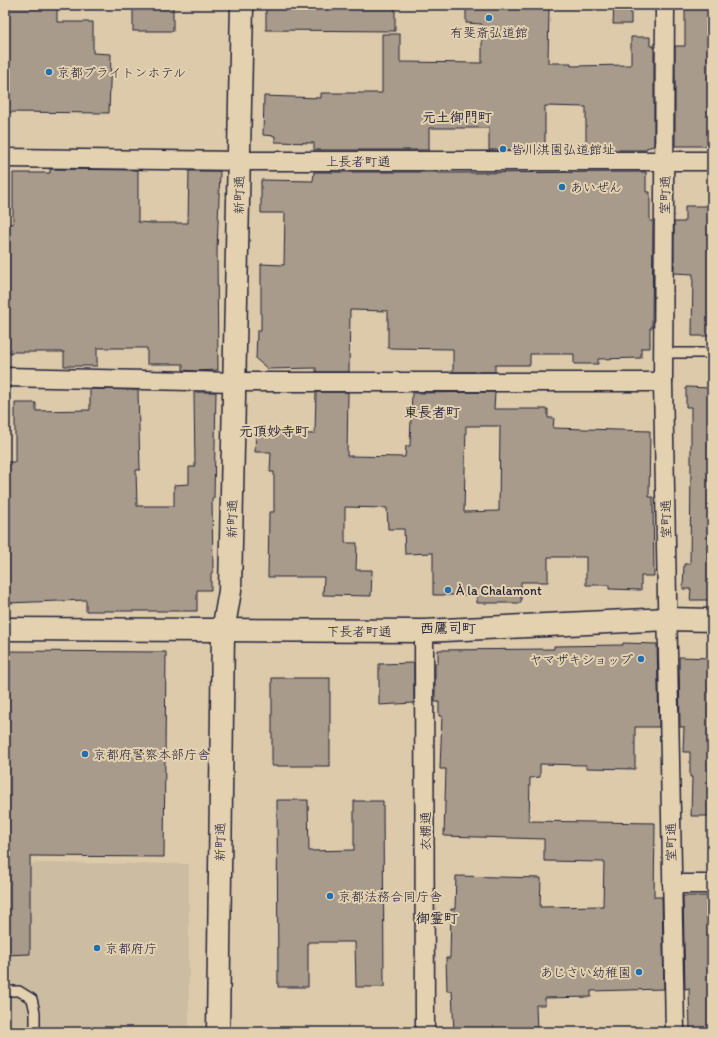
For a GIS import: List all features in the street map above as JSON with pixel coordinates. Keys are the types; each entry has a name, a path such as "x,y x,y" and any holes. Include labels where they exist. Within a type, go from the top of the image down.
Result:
{"street":[{"name":"新町通","path":"218,1032 223,631 230,591 236,382 242,5"},
{"name":"室町通","path":"665,5 663,382 675,1032"},
{"name":"上長者町通","path":"5,158 240,161 712,161"},
{"path":"5,377 236,382 663,382"},
{"name":"下長者町通","path":"5,629 424,631 668,619 712,620"},
{"name":"衣棚通","path":"424,631 425,1032"},
{"path":"672,884 712,884"}],"lane":[{"path":"664,353 712,353"},
{"path":"5,991 19,992 32,999 35,1012 35,1032"}],"shaded area":[{"name":"京都府庁","path":"5,863 189,864 189,1032 5,1032"}],"building":[{"name":"京都ブライトンホテル","path":"6,5 57,5 57,22 93,22 93,53 111,54 109,113 5,112"},
{"path":"133,5 173,5 173,31 133,31"},
{"path":"362,5 395,5 395,31 266,30 266,7 362,8"},
{"path":"466,5 549,5 548,63 571,63 571,66 631,65 631,37 650,37 650,46 654,46 654,146 646,148 646,150 586,150 586,107 545,106 545,150 489,150 489,128 429,128 429,150 314,150 314,143 275,142 275,136 263,135 264,96 321,98 321,93 382,93 382,34 400,34 400,62 482,63 482,24 466,23"},
{"path":"614,5 631,5 631,24 613,24"},
{"path":"685,5 712,5 712,146 675,146 675,46 685,46"},
{"path":"50,169 138,170 138,222 151,223 188,223 189,171 220,171 217,250 218,370 183,370 183,364 147,364 147,348 97,348 97,366 64,366 64,352 5,352 5,224 13,224 13,173 50,173"},
{"path":"314,172 646,172 646,192 650,192 650,221 653,221 652,328 650,328 650,348 641,348 641,358 598,359 598,364 574,364 574,354 530,354 530,365 495,365 495,372 453,372 453,349 388,348 388,311 350,310 349,372 316,372 316,368 268,369 256,359 257,331 261,331 261,264 284,265 285,213 261,213 261,180 313,181"},
{"path":"685,206 712,206 712,336 692,336 693,274 674,273 674,222 685,222"},
{"path":"686,387 712,388 712,600 690,600 691,589 683,589 684,564 690,564 691,407 686,407"},
{"path":"90,389 138,390 140,470 136,470 137,506 174,506 174,485 189,484 189,467 195,467 194,392 216,392 214,498 212,498 213,572 211,573 211,590 197,590 197,611 86,611 86,600 7,603 5,462 15,462 15,403 36,403 36,411 90,410"},
{"path":"316,392 348,392 347,456 405,457 406,446 410,446 412,393 495,392 494,409 548,409 548,418 554,418 553,428 650,431 649,497 653,497 654,576 641,576 641,590 609,589 609,585 586,585 586,557 548,557 548,582 521,582 521,603 477,603 477,595 433,595 433,553 405,554 404,529 388,529 387,508 345,507 345,543 357,543 356,570 372,570 371,596 323,595 324,577 268,577 269,512 274,512 274,472 270,472 271,452 255,452 256,433 315,434","holes":["466,426 500,426 499,511 464,512"]},
{"path":"623,643 657,644 659,727 635,727 635,769 586,768 586,765 540,764 540,777 530,778 529,821 655,823 654,897 662,897 664,989 591,991 591,997 545,998 545,1005 536,1005 537,1032 454,1032 452,991 447,991 446,958 450,958 451,909 455,909 456,876 541,878 540,907 603,906 604,862 544,861 544,839 444,836 446,769 440,769 442,716 439,716 439,702 435,702 435,663 438,663 438,650 554,649 554,646 623,645"},
{"name":"京都府警察本部庁舎","path":"5,651 166,652 164,857 30,856 30,954 5,955"},
{"path":"679,657 712,658 712,816 691,816 692,777 690,777 690,752 683,752 684,727 680,727"},
{"path":"414,663 414,703 379,705 379,664"},
{"path":"272,678 330,678 330,766 272,766"},
{"name":"京都法務合同庁舎","path":"277,800 308,800 309,851 354,850 354,801 383,801 384,987 356,987 355,942 308,942 308,987 278,987"},
{"path":"683,896 712,896 712,1032 690,1032 689,988 685,989"}],"place":[{"name":"有斐斎弘道館","path":"489,18"},
{"name":"京都ブライトンホテル","path":"49,72"},
{"name":"皆川淇園弘道館址","path":"503,149"},
{"name":"あいぜん","path":"562,187"},
{"name":"À la Chalamont","path":"448,590"},
{"name":"ヤマザキショップ","path":"641,659"},
{"name":"京都府警察本部庁舎","path":"85,754"},
{"name":"京都法務合同庁舎","path":"330,896"},
{"name":"京都府庁","path":"97,948"},
{"name":"あじさい幼稚園","path":"639,972"}],"district":[{"name":"元土御門町","path":"457,117"},
{"name":"東長者町","path":"432,412"},
{"name":"元頂妙寺町","path":"274,431"},
{"name":"西鷹司町","path":"448,628"},
{"name":"御霊町","path":"437,918"}]}
